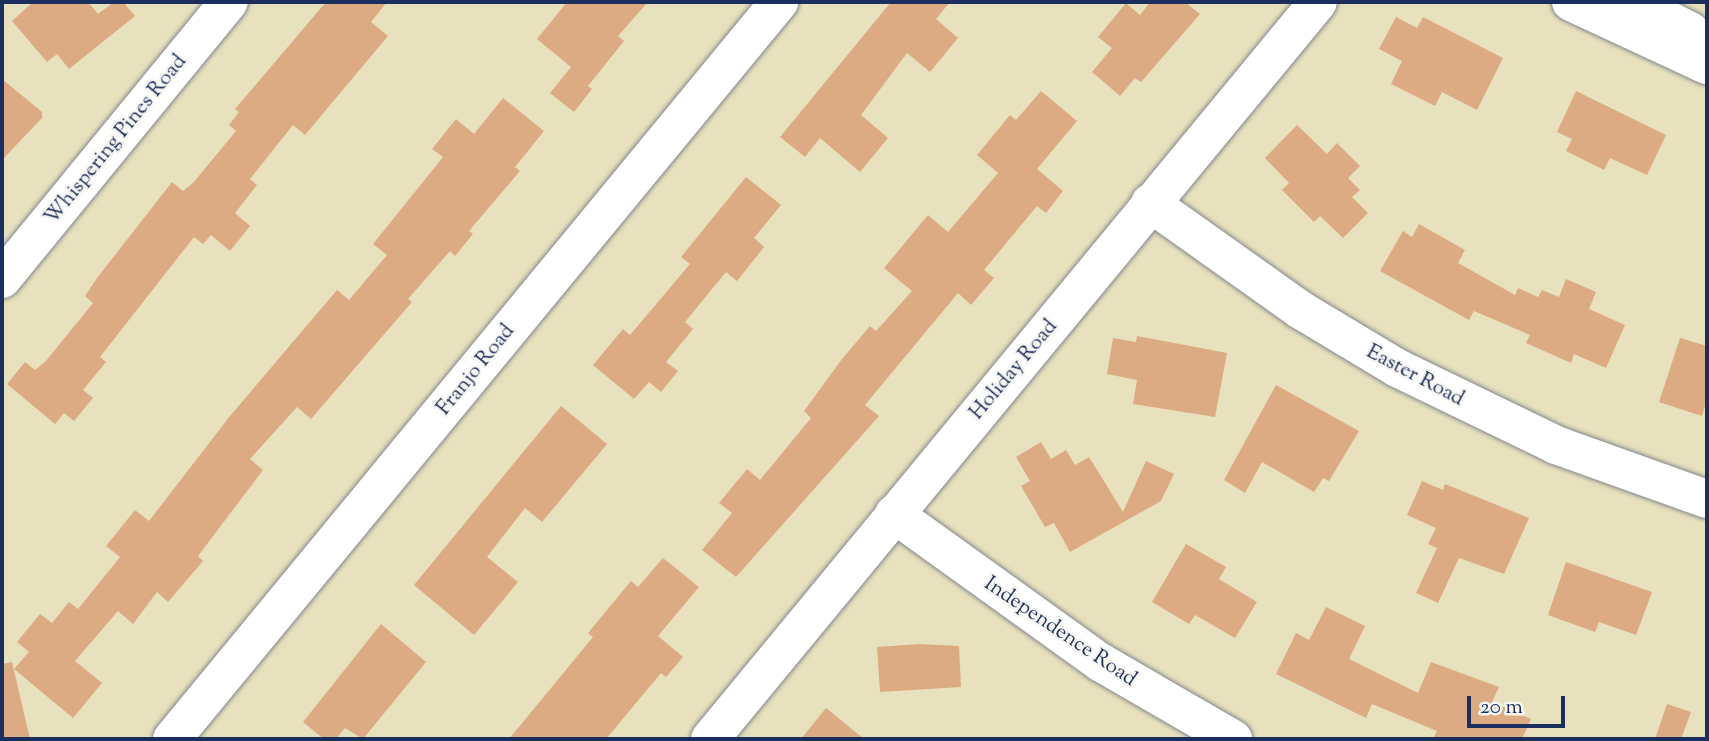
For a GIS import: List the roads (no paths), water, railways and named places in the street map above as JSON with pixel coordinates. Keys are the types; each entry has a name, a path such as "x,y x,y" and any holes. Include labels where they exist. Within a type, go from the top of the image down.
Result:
{"street":[{"name":"Whispering Pines Road","path":"2,279 229,2"},
{"name":"Franjo Road","path":"172,739 779,2"},
{"name":"Holiday Road","path":"710,739 1318,2"},
{"path":"1571,2 1707,65"},
{"path":"1632,2 1707,40"},
{"name":"Easter Road","path":"1150,203 1299,309 1397,368 1556,445 1707,499"},
{"name":"Independence Road","path":"894,514 1049,628 1221,737"}]}
